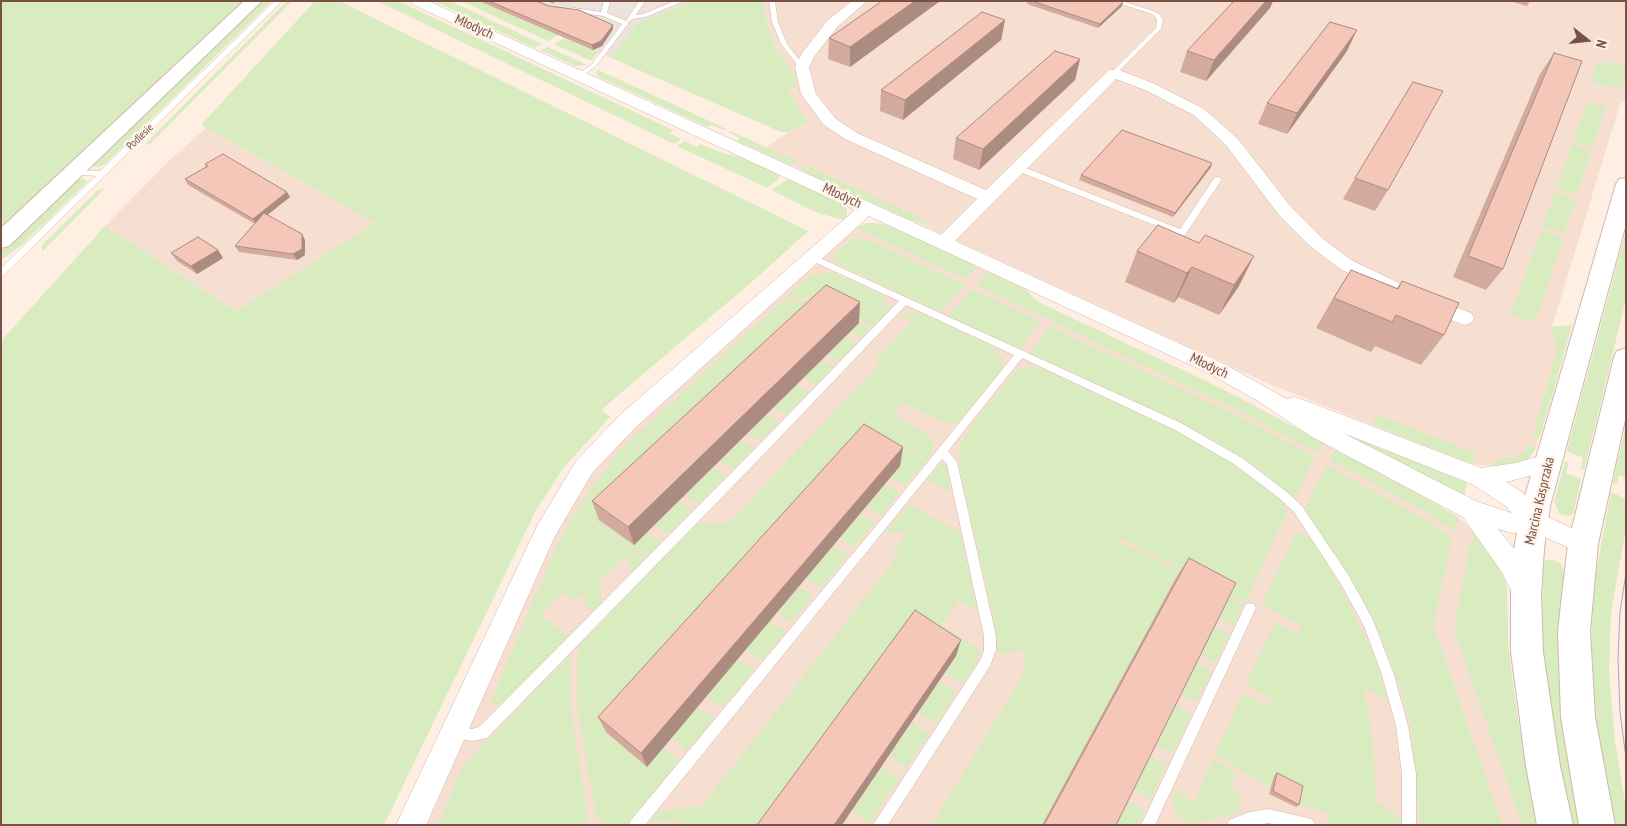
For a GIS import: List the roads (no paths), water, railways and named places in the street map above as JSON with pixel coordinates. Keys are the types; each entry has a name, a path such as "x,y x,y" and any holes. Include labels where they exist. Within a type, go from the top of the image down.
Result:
{"street":[{"name":"Podlesie","path":"1,241 254,1"},
{"name":"Młodych","path":"417,1 1210,366 1265,395 1320,431 1471,510 1512,523 1533,521"},
{"path":"858,3 833,23 809,53 802,67 809,94 830,122 850,136 989,198"},
{"path":"943,243 1114,73 1150,87 1199,112 1232,142 1285,211 1317,243 1345,264 1379,283 1464,318"},
{"name":"Marcina Kasprzaka","path":"1555,825 1546,785 1527,652 1526,594 1528,557 1533,521 1548,463 1626,184"},
{"path":"411,825 545,533 584,467 628,421 868,208"},
{"path":"1596,825 1580,726 1575,656 1576,604 1583,544 1626,356"},
{"name":"Młodych","path":"1265,395 1322,414 1480,477 1515,500 1533,521 1583,544"},
{"path":"1480,477 1524,470 1548,463"},
{"name":"Młodych","path":"1471,510 1510,563 1526,594"}],"lane":[{"name":"Podlesie","path":"1,273 279,1"},
{"path":"604,14 607,1"},
{"path":"580,75 594,65 632,17 642,1"},
{"path":"632,17 644,16 681,1"},
{"path":"772,1 775,22 784,44 802,67"},
{"path":"1114,73 1159,28 1160,20 1157,15 1151,12 1115,1"},
{"path":"559,8 604,14 626,23"},
{"path":"1018,168 1182,233 1218,179"},
{"path":"74,172 102,174"},
{"path":"811,257 904,302 1177,426 1267,481 1298,509 1345,580 1369,624 1388,675 1402,726 1409,774 1409,825"},
{"path":"453,732 472,735 482,732 763,448 904,302"},
{"path":"636,825 1020,354"},
{"path":"880,825 986,662 990,650 990,636 952,462 942,452"},
{"path":"1148,825 1250,608"},
{"path":"1234,825 1250,819 1268,816 1308,825"}],"tram line":[{"path":"1626,573 1620,612 1618,658 1620,712 1626,758"}]}
